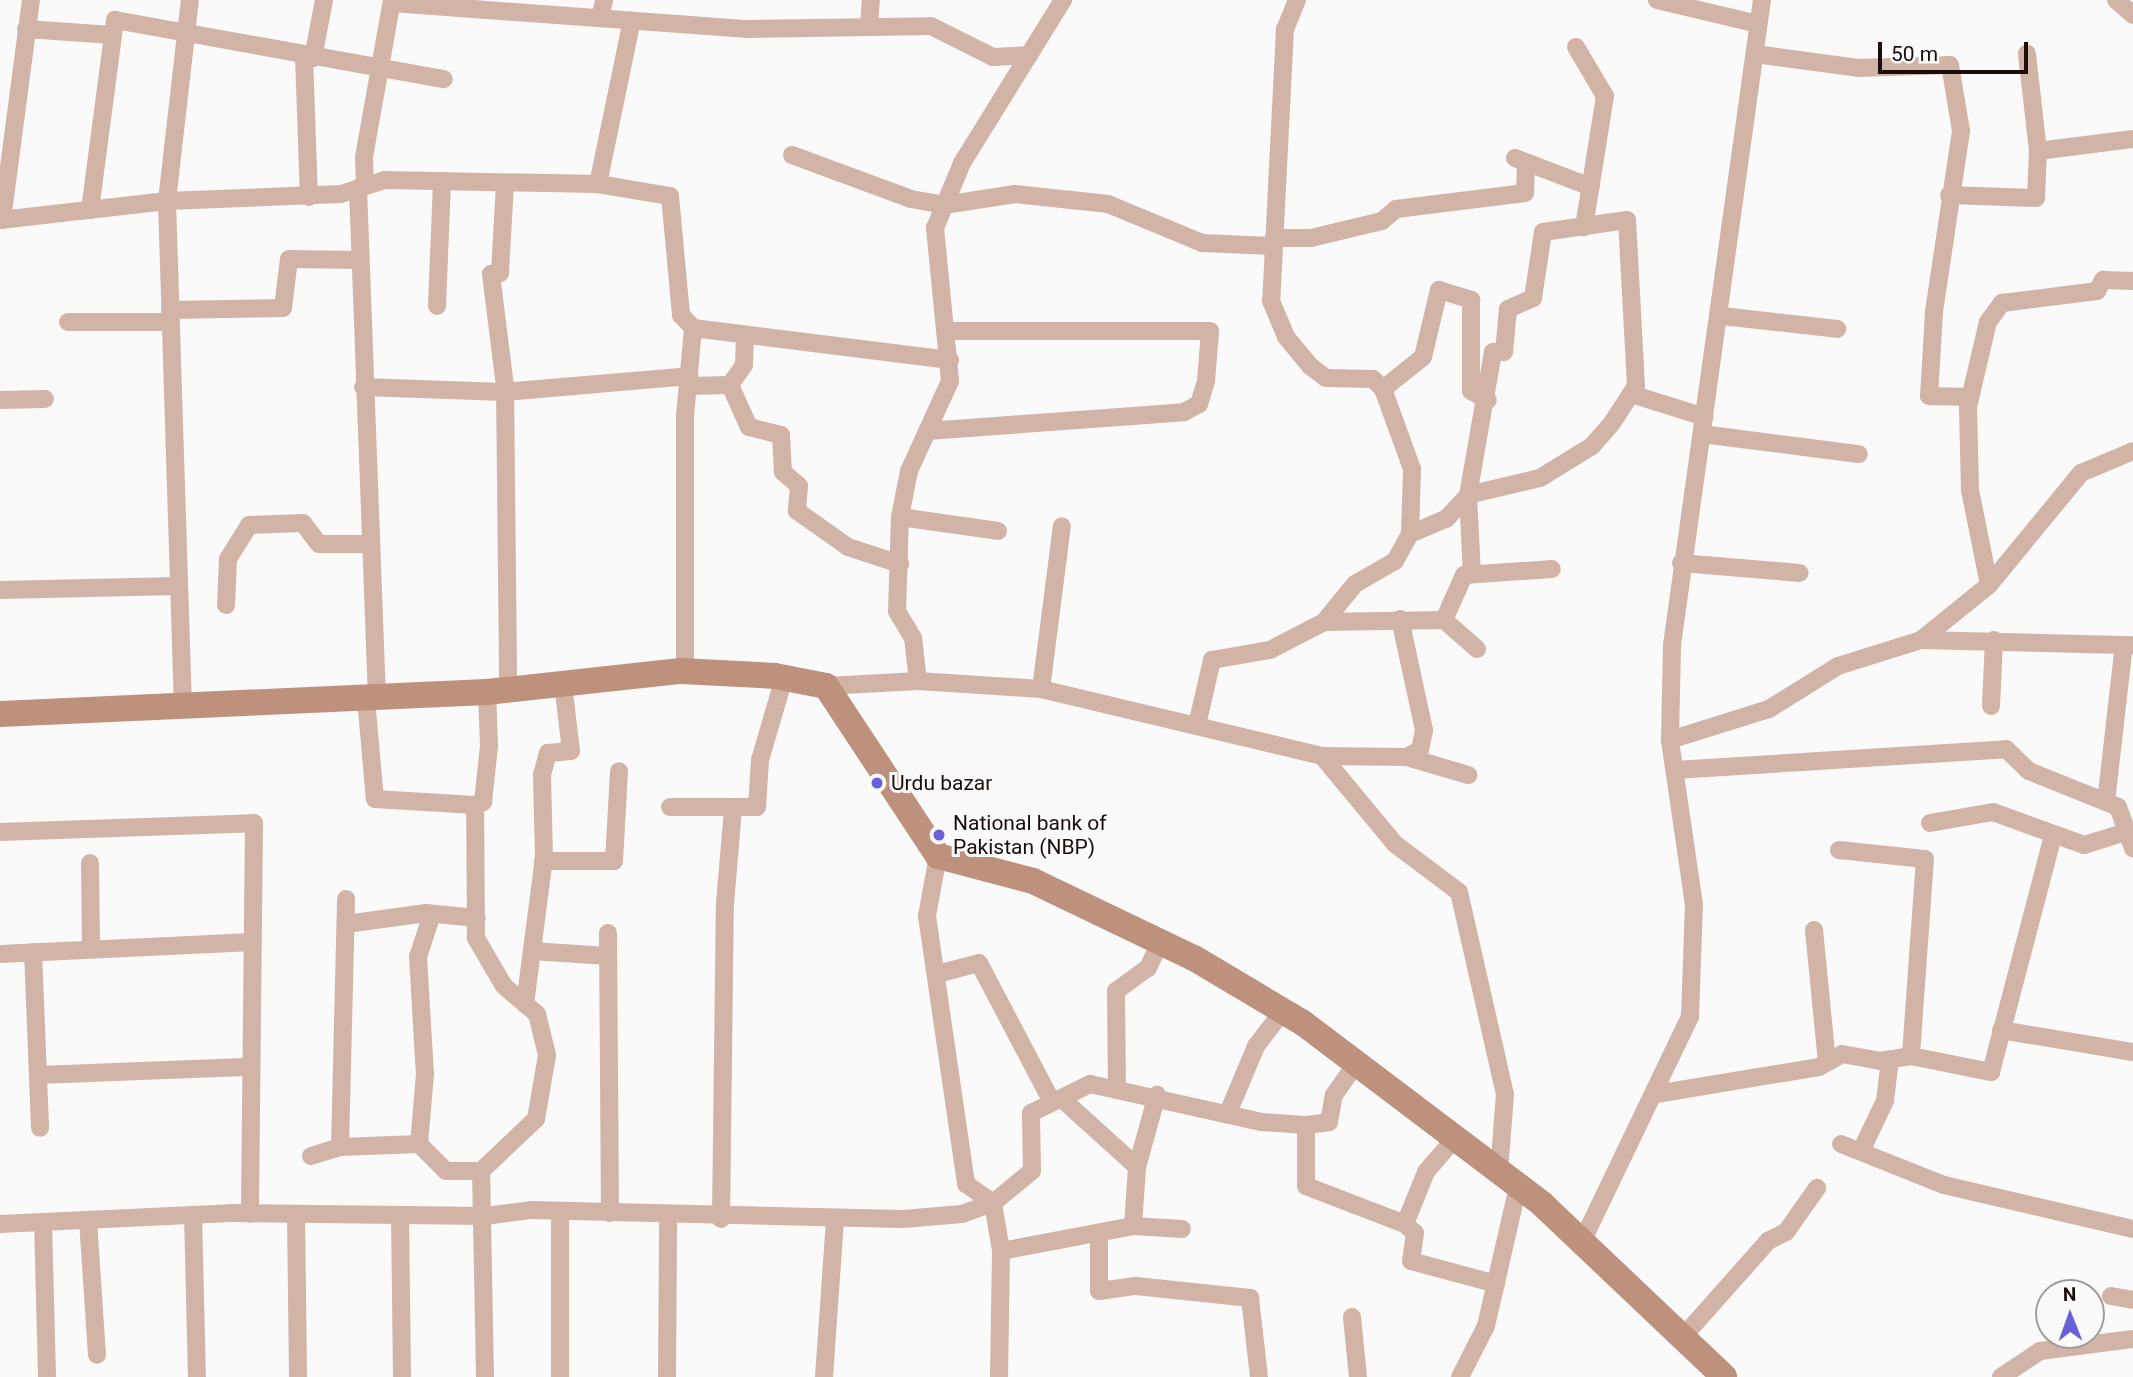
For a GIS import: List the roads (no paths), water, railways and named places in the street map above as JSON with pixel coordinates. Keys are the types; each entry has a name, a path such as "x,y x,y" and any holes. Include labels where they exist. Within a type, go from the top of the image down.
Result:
{"main road":[{"path":"0,714 371,699 497,691 685,671 784,678 826,686 938,856 1032,881 1160,942 1283,1011 1509,1179 1724,1377"}],"street":[{"path":"30,0 1,220 167,201 309,197 385,180 598,184 670,196 681,315 693,328 950,360"},
{"path":"183,708 167,201 190,0"},
{"path":"309,197 309,57 324,0"},
{"path":"869,26 871,0"},
{"path":"918,681 913,638 898,611 900,517 909,471 946,396 950,360 934,234 962,163 1063,0"},
{"path":"1197,725 1212,660 1270,650 1324,622 1355,584 1395,561 1410,534 1412,469 1383,388 1373,379 1326,378 1286,337 1270,301 1285,29 1297,0"},
{"path":"1657,0 1758,24"},
{"path":"1581,1244 1656,1094 1690,1017 1694,905 1670,740 1681,563 1722,316 1762,0"},
{"path":"2116,0 2133,15"},
{"path":"505,183 500,273 491,274 504,392 497,691 483,802 475,805 375,799 360,260 362,187 392,2 602,9 632,20 748,29 931,26 993,57 1029,55"},
{"path":"90,210 116,20 309,57 444,79"},
{"path":"598,184 632,20"},
{"path":"26,29 113,35"},
{"path":"1576,47 1605,96 1584,227"},
{"path":"1755,54 1858,68 1950,65 1961,131 1949,195 1929,396 1970,397"},
{"path":"1949,195 2036,198 2038,151 2026,54"},
{"path":"2038,151 2133,139"},
{"path":"792,155 859,183 944,205 1015,194 1108,204 1202,243 1311,239 1382,221 1396,209 1525,192 1521,160 1591,187"},
{"path":"437,306 442,181"},
{"path":"1410,534 1446,519 1468,495 1550,472 1592,446 1631,394 1636,386 1627,220 1544,232 1533,298 1508,309 1504,352 1493,352 1488,400 1468,495 1472,574"},
{"path":"68,322 283,308 289,259 360,260"},
{"path":"1989,584 1969,490 1970,397 1988,322 2002,303 2097,291 2103,280 2133,281"},
{"path":"1383,388 1423,357 1439,290 1471,300 1471,391 1488,400"},
{"path":"1722,316 1837,329"},
{"path":"685,671 689,381 693,328"},
{"path":"928,431 1184,412 1199,404 1206,381 1210,331 946,331"},
{"path":"730,385 744,365 746,336"},
{"path":"363,387 504,392 689,381 730,385"},
{"path":"730,385 748,427 781,435 783,472 799,486 797,511 848,547 900,564"},
{"path":"1631,394 1704,425 1858,454"},
{"path":"0,400 45,399"},
{"path":"1921,640 1989,584 2081,474 2133,451"},
{"path":"900,517 998,531"},
{"path":"226,605 228,559 249,525 303,523 319,544 370,544"},
{"path":"1041,689 1062,526"},
{"path":"1681,563 1800,573"},
{"path":"1444,620 1464,575 1552,569"},
{"path":"0,590 178,586"},
{"path":"1399,619 1424,730 1420,751 1407,757"},
{"path":"1324,622 1444,620 1477,649"},
{"path":"1670,740 1769,709 1838,666 1921,640 2129,645 2106,803"},
{"path":"1991,706 1994,640"},
{"path":"670,807 757,807 760,760 784,678"},
{"path":"826,686 918,681 1041,689 1322,756 1407,757 1468,775"},
{"path":"525,1004 543,861 548,753 571,751 563,684"},
{"path":"1675,770 2006,749 2029,771 2118,807 2130,840 2084,845 1993,813 1930,823"},
{"path":"1322,756 1395,844 1459,892 1505,1094 1509,1179 1496,1284 1486,1326 1460,1377"},
{"path":"543,861 614,861 619,771"},
{"path":"311,1156 340,1147 419,1144 446,1171 481,1171 536,1119 547,1055 537,1014 505,986 477,938 475,805"},
{"path":"721,1219 725,904 733,808"},
{"path":"0,832 254,823 250,1213"},
{"path":"1656,1094 1827,1062 1842,1054 1890,1059 1910,1056 1992,1072 2053,835"},
{"path":"1839,850 1925,859 1910,1056"},
{"path":"938,856 927,916 966,1184 993,1203 1001,1251 999,1377"},
{"path":"90,863 91,949"},
{"path":"340,1147 346,899"},
{"path":"346,924 432,914 477,918"},
{"path":"419,1144 425,1073 418,957 432,914"},
{"path":"1814,930 1827,1062"},
{"path":"608,933 610,1213"},
{"path":"0,954 253,942"},
{"path":"1117,1088 1116,991 1148,968 1160,942"},
{"path":"532,951 608,956"},
{"path":"33,952 40,1128"},
{"path":"937,974 979,963 1057,1100 1137,1167"},
{"path":"1228,1113 1255,1046 1283,1011"},
{"path":"2001,1030 2133,1052"},
{"path":"1861,1151 1885,1101 1890,1059"},
{"path":"0,1224 250,1213 485,1216 559,1211 721,1219 835,1219 962,1214 993,1203 1032,1171 1031,1113 1090,1084 1157,1095 1228,1113 1306,1125 1329,1122 1334,1096 1356,1064"},
{"path":"38,1075 251,1066"},
{"path":"1133,1226 1137,1167 1157,1095"},
{"path":"1306,1125 1306,1186 1405,1224 1415,1233 1411,1261 1496,1284"},
{"path":"1405,1224 1426,1172 1455,1138"},
{"path":"1841,1144 1944,1185 2133,1229"},
{"path":"481,1171 485,1216 485,1377"},
{"path":"1682,1338 1768,1241 1786,1232 1817,1188"},
{"path":"559,1211 560,1377"},
{"path":"296,1214 298,1377"},
{"path":"193,1215 197,1377"},
{"path":"400,1216 402,1377"},
{"path":"667,1377 668,1216"},
{"path":"824,1377 835,1219"},
{"path":"88,1220 97,1355"},
{"path":"43,1223 47,1377"},
{"path":"1001,1251 1133,1226 1182,1229"},
{"path":"1099,1233 1099,1291 1136,1286 1250,1297 1259,1377"},
{"path":"2110,1296 2133,1300"},
{"path":"1352,1317 1358,1377"},
{"path":"2001,1377 2040,1351 2133,1339"}],"place":[{"name":"Urdu bazar","path":"877,783"},
{"name":"National bank of Pakistan (NBP)","path":"939,835"}]}
